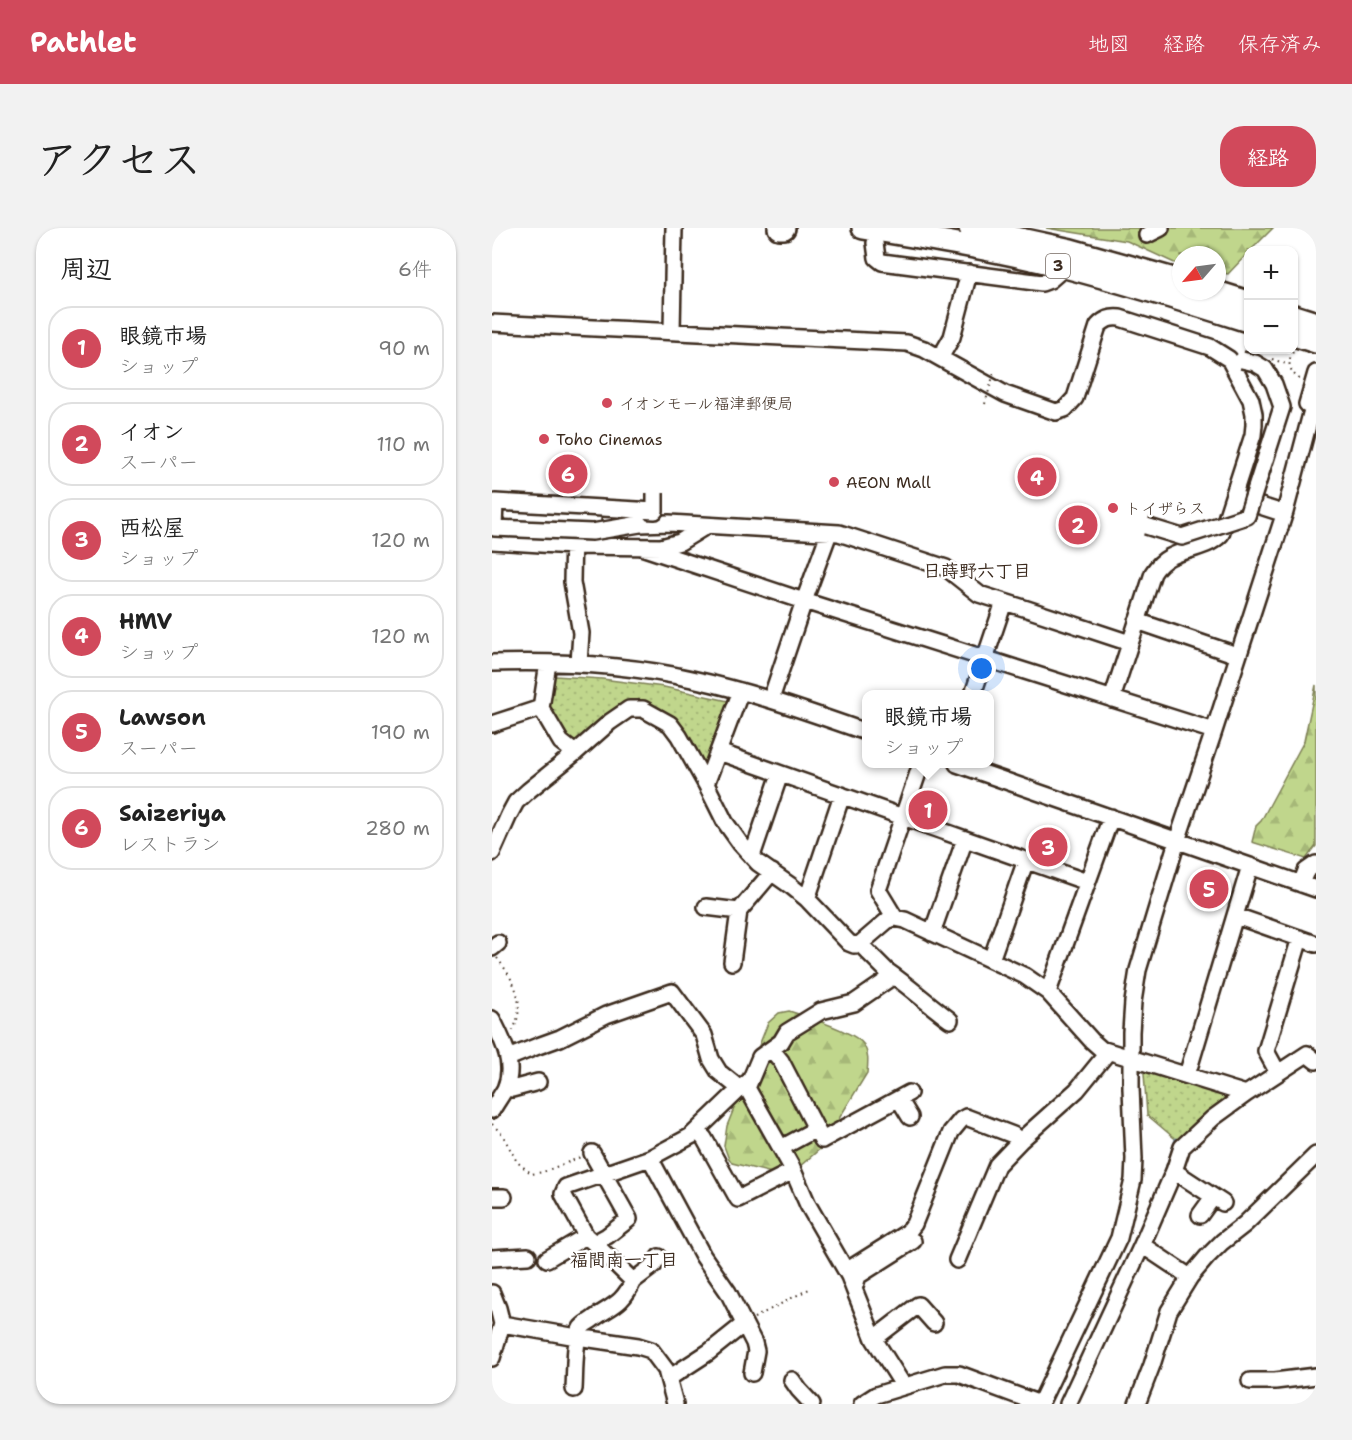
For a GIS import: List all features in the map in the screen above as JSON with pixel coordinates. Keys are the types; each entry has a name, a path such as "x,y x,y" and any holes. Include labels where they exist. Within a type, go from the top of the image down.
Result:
{"highway":[{"path":"779,228 784,228"},
{"name":"3","path":"970,228 1071,250 1172,278"},
{"name":"3","path":"869,235 951,242 1065,267 1244,320"},
{"path":"1226,295 1244,301"},
{"path":"1298,318 1316,323"},
{"path":"1298,344 1316,342"}],"street":[{"path":"672,331 674,228"},
{"path":"1147,235 1161,228"},
{"path":"869,235 877,258 882,262 1042,283 1050,280 1065,267"},
{"path":"940,357 952,337 969,273"},
{"path":"492,323 907,343 940,357 1005,394 1056,412 1065,409 1075,398 1098,326 1111,318 1120,318 1210,347 1265,369 1274,384 1282,407 1247,516 1182,537 1146,526"},
{"path":"1112,699 1153,573 1159,563 1169,556 1215,541 1221,534 1254,425 1251,400 1236,359"},
{"path":"1211,730 1276,511 1310,377"},
{"path":"862,1404 876,1395 903,1385 945,1374 959,1374 1040,1404 1119,1238 1133,1180 1130,1058 1133,1002 1138,970 1211,730 1285,512 1316,395"},
{"path":"655,493 655,512 495,502 494,528 592,532 640,524 669,523 839,533 946,568 979,594 1130,643"},
{"path":"1233,497 1276,511"},
{"path":"579,663 581,633 572,582 573,532 506,527 505,512 593,516 592,532"},
{"path":"492,541 572,546 661,547 680,542 706,526"},
{"path":"771,699 829,533"},
{"path":"640,547 1211,730"},
{"path":"974,690 1004,602"},
{"path":"1137,621 1232,653"},
{"path":"492,663 579,663 652,671 771,699 862,730"},
{"path":"548,663 541,708 561,742 575,753"},
{"path":"706,784 741,691"},
{"path":"492,724 541,708"},
{"path":"492,853 516,802 610,722 629,709 644,709 670,724 679,736 725,822 740,843 758,863 807,899 849,944 860,944 888,920 895,918 905,920 1025,976 1048,992 1101,1049 1246,1094"},
{"path":"719,752 1087,882"},
{"path":"895,918 878,890 920,768"},
{"path":"969,768 1316,889"},
{"path":"752,856 780,774"},
{"path":"807,899 842,795"},
{"path":"1048,992 1111,817"},
{"path":"932,933 965,839"},
{"path":"991,960 1026,860"},
{"path":"1301,884 1306,871 1316,864"},
{"path":"1187,1075 1250,866"},
{"path":"732,962 739,911 771,873"},
{"path":"706,907 739,911"},
{"path":"1236,916 1316,944"},
{"path":"1278,1073 1266,1051 1300,938"},
{"path":"860,944 887,971 950,1020"},
{"path":"633,1281 590,1240 563,1194 566,1187 650,1158 691,1136 740,1089 741,1083 760,1057 781,1042 787,1032 821,1011 854,1003 889,979 887,971"},
{"path":"507,1052 538,1046 606,1016 672,992 704,1035 711,1059 719,1072 747,1088 793,1171 808,1206 846,1271 874,1340 903,1385"},
{"path":"492,1019 507,1052 509,1071 506,1086 492,1110"},
{"path":"772,1050 781,1061 822,1140 904,1096 910,1117"},
{"path":"957,1260 997,1165 1077,1090 1108,1052"},
{"path":"1068,1404 1142,1245 1182,1147 1213,1118 1307,1054 1316,1061"},
{"path":"506,1086 512,1089 538,1082"},
{"path":"846,1271 908,1232 914,1224 951,1132 961,1120 966,1117 1013,1135 1020,1141"},
{"path":"781,1148 816,1129"},
{"path":"696,1132 704,1138 738,1199 793,1171"},
{"path":"547,1259 590,1240 607,1236 629,1219 592,1153"},
{"path":"1137,1404 1170,1311 1190,1277 1222,1242 1245,1224 1316,1155"},
{"path":"650,1158 703,1256 728,1292 754,1343 756,1351 752,1373"},
{"path":"1174,1171 1218,1200 1200,1215"},
{"path":"854,1289 858,1276 913,1241"},
{"path":"1142,1245 1190,1277"},
{"path":"492,1258 528,1256"},
{"path":"574,1389 577,1337 582,1327 603,1311 617,1304 628,1293 633,1281 654,1265 658,1257"},
{"path":"492,1293 502,1324 492,1358"},
{"path":"874,1340 918,1305 934,1323"},
{"path":"502,1324 651,1350 666,1370 675,1404"},
{"path":"669,1378 709,1352 744,1324"},
{"path":"1250,1381 1275,1381 1316,1376"},
{"path":"792,1380 812,1404"}],"path":[{"path":"1290,354 1291,370 1294,375 1310,377"},
{"path":"985,404 994,373"},
{"path":"494,948 515,986 520,1011 507,1052"},
{"path":"492,1124 502,1134 517,1162 532,1174 592,1153"},
{"path":"744,1324 809,1289"}],"green space":[{"path":"1046,228 1273,228 1255,246 1244,246 1244,257 1228,274 1226,274 1226,246 1172,246 1172,262 1127,241"},
{"path":"555,676 664,687 728,701 730,705 708,769 703,769 647,704 573,745 568,743 548,707 550,680"},
{"path":"1316,685 1316,846 1306,859 1252,842 1256,826 1261,821 1304,741"},
{"path":"789,1011 830,1025 859,1040 867,1052 867,1073 821,1148 800,1166 784,1173 772,1173 732,1163 724,1146 727,1126 768,1023 779,1013"},
{"path":"1149,1069 1227,1094 1230,1099 1179,1142 1147,1115 1144,1073"}],"waterway":[{"path":"1161,1183 1176,1139"}],"place":[{"name":"イオンモール福津郵便局","path":"607,403"},
{"name":"Toho Cinemas","path":"544,439"},
{"name":"Saizeriya","path":"568,474"},
{"name":"HMV","path":"1037,477"},
{"name":"AEON Mall","path":"834,482"},
{"name":"トイザらス","path":"1113,508"},
{"name":"イオン","path":"1078,525"},
{"name":"眼鏡市場","path":"928,810"},
{"name":"西松屋","path":"1048,847"},
{"name":"Lawson","path":"1209,889"}],"district":[{"name":"日蒔野六丁目","path":"977,571"},
{"name":"福間南一丁目","path":"624,1260"}]}
